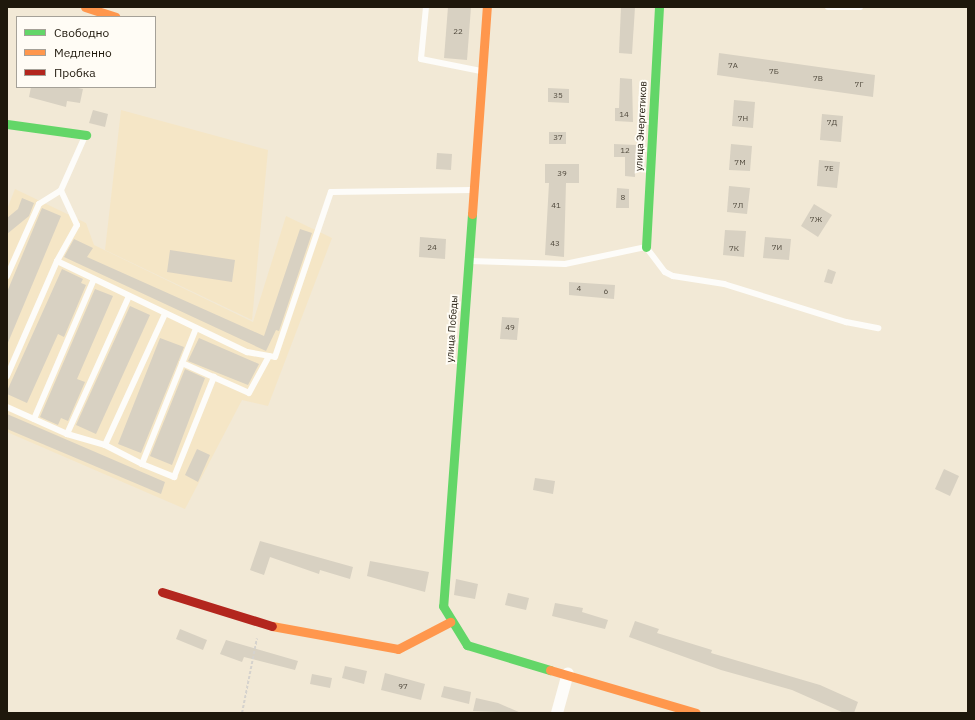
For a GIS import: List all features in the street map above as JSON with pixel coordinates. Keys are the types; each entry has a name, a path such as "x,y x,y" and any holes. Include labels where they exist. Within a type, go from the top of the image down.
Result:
{"street":[{"path":"84,7 112,16"},
{"name":"улица Победы","path":"487,7 443,606 450,622 467,645 568,673"},
{"name":"улица Энергетиков","path":"646,247 659,7"},
{"path":"7,124 86,135"},
{"path":"162,592 260,625 298,628 398,648 450,622"},
{"path":"556,713 568,673 696,713"}],"lane":[{"path":"426,7 421,59 482,71"},
{"path":"828,7 860,7"},
{"path":"7,276 39,204 61,190 86,135"},
{"path":"7,376 57,261 77,225 61,190"},
{"path":"57,261 247,352 275,357 331,192 473,190"},
{"path":"468,261 565,264 646,247 665,272 673,276 724,284 846,322 878,328"},
{"path":"34,419 94,279"},
{"path":"67,434 129,296"},
{"path":"105,445 165,314"},
{"path":"142,464 196,328"},
{"path":"182,363 249,393 269,356"},
{"path":"7,407 67,434 105,445 142,464 174,477 214,377"}],"path":[{"path":"242,713 260,625"}],"shaded area":[{"path":"121,110 268,150 252,320 105,250"},
{"path":"15,189 86,223 94,245 253,322 286,216 332,238 268,406 242,400 185,509 7,432 7,209"}],"building":[{"path":"448,7 471,7 467,60 444,58"},
{"path":"621,7 635,7 632,54 619,53"},
{"path":"719,53 875,75 873,97 717,75"},
{"path":"620,78 632,79 633,122 615,121 615,108 619,108"},
{"path":"31,88 83,89 80,103 67,101 66,107 29,97"},
{"path":"548,88 569,89 569,103 548,102"},
{"path":"734,100 755,102 753,128 732,126"},
{"path":"93,110 108,114 105,127 89,123"},
{"path":"822,114 843,116 841,142 820,140"},
{"path":"549,132 566,132 566,144 549,144"},
{"path":"614,144 636,145 635,177 625,176 625,157 614,157"},
{"path":"731,144 752,146 750,171 729,170"},
{"path":"437,153 452,154 451,170 436,169"},
{"path":"819,160 840,162 837,188 817,186"},
{"path":"545,164 579,164 579,183 566,183 564,257 545,255 549,183 545,183"},
{"path":"729,186 750,188 747,214 727,212"},
{"path":"617,188 629,189 629,208 616,208"},
{"path":"22,198 34,203 29,216 7,234 7,218 18,209"},
{"path":"814,204 832,215 818,237 801,226"},
{"path":"42,208 61,216 7,345 7,292"},
{"path":"300,229 312,233 279,331 276,330 266,351 64,257 74,239 93,248 87,257 264,336"},
{"path":"725,230 746,231 744,257 723,255"},
{"path":"420,237 446,239 445,259 419,257"},
{"path":"765,237 791,239 789,260 763,258"},
{"path":"170,250 235,260 232,282 167,272"},
{"path":"62,269 83,279 81,283 86,285 64,337 58,334 27,403 7,394 7,391"},
{"path":"828,269 836,272 832,284 824,282"},
{"path":"569,282 615,285 614,299 569,295"},
{"path":"95,289 113,296 77,379 85,382 68,421 61,418 58,425 40,417"},
{"path":"130,306 150,315 96,434 76,425"},
{"path":"502,317 519,318 517,340 500,339"},
{"path":"160,338 184,347 141,453 118,444"},
{"path":"199,338 259,364 248,385 188,361"},
{"path":"185,369 205,378 172,465 150,456"},
{"path":"7,414 165,482 161,494 7,429"},
{"path":"197,449 210,455 198,482 185,475"},
{"path":"944,469 959,476 950,496 935,489"},
{"path":"535,478 555,481 553,494 533,490"},
{"path":"260,541 353,567 350,579 320,570 319,574 270,557 264,575 250,570"},
{"path":"370,561 429,572 425,592 367,576"},
{"path":"456,579 478,584 475,599 454,595"},
{"path":"508,593 529,598 526,610 505,605"},
{"path":"555,603 583,608 582,612 608,620 605,629 552,616"},
{"path":"635,621 659,629 657,633 712,650 711,653 820,685 858,702 854,713 844,713 792,690 721,670 629,637"},
{"path":"180,629 207,640 203,650 176,639"},
{"path":"226,640 298,661 295,670 244,657 242,662 220,654"},
{"path":"345,666 367,671 364,684 342,678"},
{"path":"385,673 425,684 421,700 381,690"},
{"path":"312,674 332,678 330,688 310,684"},
{"path":"444,686 471,692 469,704 441,697"},
{"path":"476,698 498,703 521,713 473,711"}],"traffic: fast":[{"path":"646,247 659,7"},
{"path":"7,124 86,135"},
{"path":"472,214 443,606 467,645 550,670"}],"traffic: slow":[{"path":"85,7 112,16"},
{"path":"472,214 487,7"},
{"path":"272,626 398,649 450,622"},
{"path":"550,670 696,713"}],"traffic: jam":[{"path":"162,592 272,626"}]}
